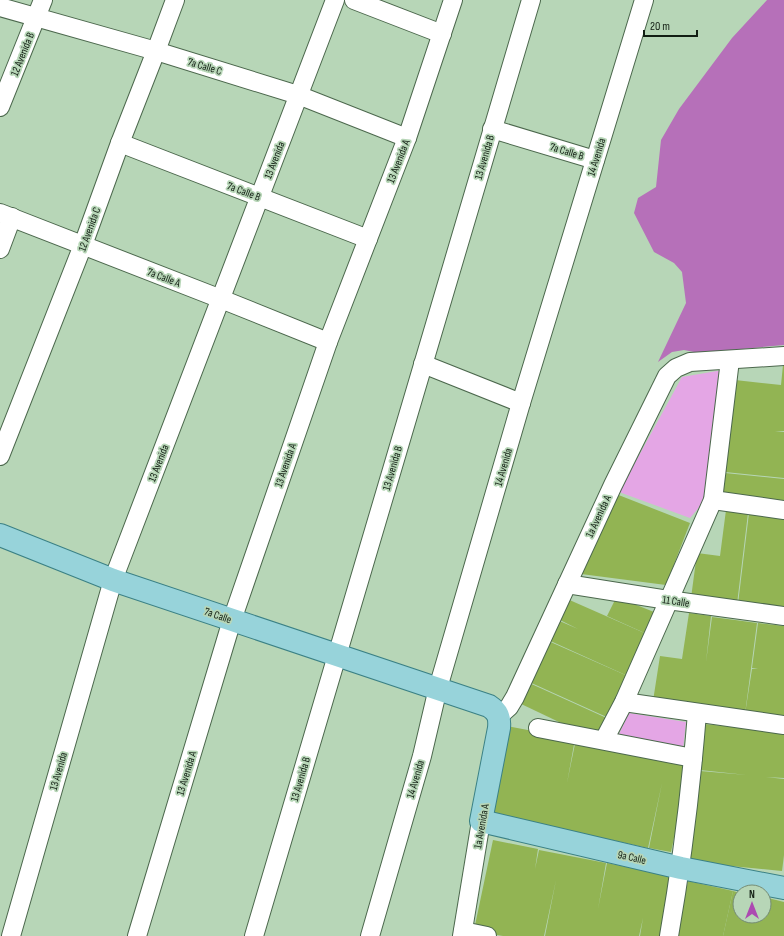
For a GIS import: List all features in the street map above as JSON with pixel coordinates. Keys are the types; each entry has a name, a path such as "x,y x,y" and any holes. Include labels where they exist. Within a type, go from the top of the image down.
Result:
{"main road":[{"name":"7a Calle","path":"0,535 113,580 438,688"},
{"path":"438,688 485,704 496,711 499,716"},
{"name":"1a Avenida A","path":"481,821 498,734 499,716"},
{"name":"9a Calle","path":"481,821 681,868 784,888"}],"street":[{"name":"12 Avenida B","path":"0,105 43,0"},
{"name":"12 Avenida C","path":"0,456 83,245 120,143 175,0"},
{"name":"13 Avenida","path":"11,936 113,580 335,0"},
{"path":"354,0 442,34"},
{"name":"13 Avenida A","path":"137,936 232,620 328,342 407,138 453,0"},
{"name":"13 Avenida B","path":"254,936 531,0"},
{"name":"14 Avenida","path":"370,936 422,756 438,688 521,403 644,0"},
{"name":"7a Calle C","path":"0,7 156,51 298,95 407,138"},
{"name":"7a Calle B","path":"492,129 596,160"},
{"name":"7a Calle B","path":"120,143 368,239"},
{"path":"0,249 6,215"},
{"name":"7a Calle A","path":"6,215 328,342"},
{"name":"1a Avenida A","path":"499,716 509,706 515,696 613,485 667,376 676,368 690,362 784,356"},
{"path":"604,740 624,702 713,500 730,360"},
{"path":"423,364 521,403"},
{"path":"713,500 784,510"},
{"name":"11 Calle","path":"567,584 784,616"},
{"path":"624,702 784,725"},
{"path":"670,936 681,868 693,758 696,713"},
{"path":"538,728 693,758"},
{"name":"1a Avenida A","path":"462,934 481,821"},
{"path":"462,934 487,936"}],"shaded area":[{"path":"767,0 784,0 784,345 699,353 684,350 672,352 658,362 686,303 682,272 674,263 654,252 634,213 638,198 656,187 661,140 679,109 732,38"},
{"path":"723,370 706,499 690,518 619,492 682,377"},
{"path":"629,713 686,722 683,749 618,736"}],"building":[{"path":"783,365 784,431 775,432 784,432 784,478 725,472 735,380 781,385"},
{"path":"725,473 784,479 784,502 723,495"},
{"path":"616,494 690,523 666,585 581,574"},
{"path":"726,510 748,513 737,604 691,598 697,553 720,556"},
{"path":"749,513 784,517 784,610 738,604"},
{"path":"565,598 649,635 630,677 546,639 555,619 578,629 556,618"},
{"path":"615,600 629,602 659,614 649,635 607,616"},
{"path":"689,613 711,616 706,662 712,617 757,623 745,714 653,701 660,656 682,659"},
{"path":"758,623 784,626 784,719 745,714 752,669 758,669 752,668"},
{"path":"546,640 630,677 611,719 527,681"},
{"path":"527,682 611,720 594,736 559,722 517,702"},
{"path":"704,724 784,732 784,778 766,777 784,779 784,855 782,871 690,862 700,771 747,775 700,770"},
{"path":"507,726 575,739 567,783 576,739 690,762 671,852 649,848 662,783 648,848 489,815"},
{"path":"493,840 538,849 535,869 539,850 606,863 598,909 607,863 675,877 663,936 640,936 643,918 639,936 545,936 556,880 544,936 503,936 474,930"},
{"path":"688,881 732,891 723,936 676,936"},
{"path":"732,896 732,924 772,924 772,899 784,902 784,936 723,936"}]}
